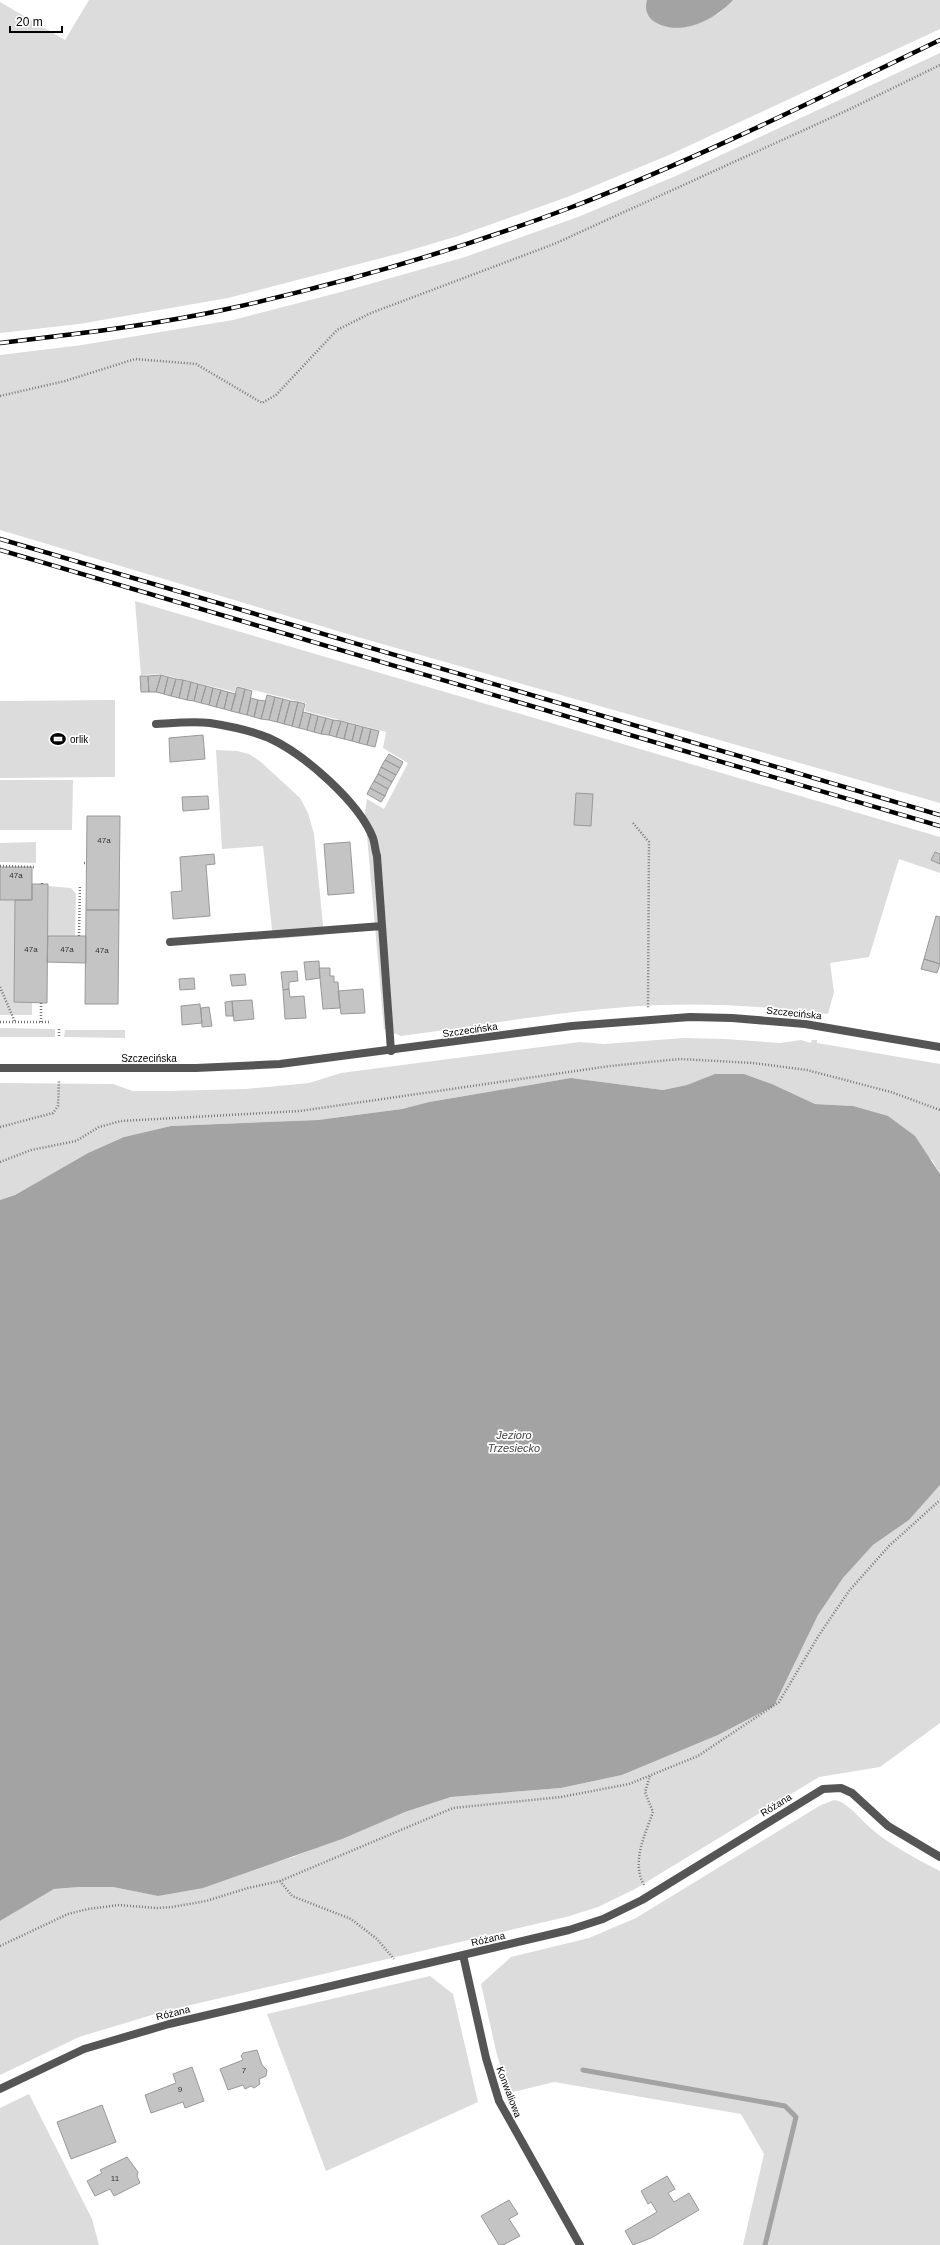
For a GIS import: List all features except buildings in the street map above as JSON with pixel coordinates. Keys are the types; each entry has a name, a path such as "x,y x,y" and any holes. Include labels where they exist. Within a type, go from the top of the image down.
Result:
{"street":[{"path":"156,724 209,723 269,738 294,752 314,768 334,786 359,815 373,838 377,856 391,1051"},
{"path":"170,942 382,926"},
{"name":"Szczecińska","path":"0,1068 234,1067 280,1064 391,1051 572,1026 690,1017 770,1020 840,1029 940,1047"},
{"name":"Różana","path":"0,2089 63,2058 109,2041 169,2024 585,1926 620,1912 651,1895 823,1789 833,1787 852,1793 888,1826 940,1857"},
{"name":"Konwaliowa","path":"463,1955 486,2058 499,2101 580,2245"}],"path":[{"path":"0,396 65,381 135,359 196,364 262,404 276,395 336,330 371,312 554,244 848,110 940,65"},
{"path":"633,822 650,842 648,1019"},
{"path":"0,866 36,866"},
{"path":"79,936 80,885"},
{"path":"0,987 15,1022"},
{"path":"41,1002 41,1022"},
{"path":"0,1022 49,1022"},
{"path":"59,1029 59,1037"},
{"path":"0,1162 30,1150 76,1141 84,1138 99,1127 121,1121 289,1112 610,1066 680,1059 753,1063 815,1072 891,1092 940,1110"},
{"path":"0,1128 53,1113 58,1106 59,1080"},
{"path":"0,1946 68,1914 88,1909 119,1904 156,1908 172,1907 206,1901 248,1888 280,1881 452,1808 561,1797 629,1784 698,1756 779,1702 819,1635 849,1591 889,1546 940,1500"},
{"path":"650,1776 645,1792 653,1812 640,1851 638,1868 640,1878 651,1895"},
{"path":"280,1881 292,1896 351,1919 377,1940 403,1968"}],"shaded area":[{"path":"89,0 647,0 647,13 650,18 687,27 718,14 733,0 940,0 940,29 669,155 570,196 458,236 401,253 228,298 79,324 0,333 0,2 65,40"},
{"path":"940,53 940,803 361,638 0,530 0,355 82,345 233,320 341,292 465,257 578,217 678,175"},
{"path":"135,601 940,837 940,873 899,859 869,957 830,963 834,992 828,1014 745,1006 662,1005 564,1013 401,1036 384,1029 365,813 367,799 384,809 408,763 383,748 386,732 305,711 306,703 236,686 235,692 160,674 141,675"},
{"name":"orlik","path":"115,700 115,777 0,778 0,701"},
{"path":"216,750 237,751 249,754 261,762 300,798 308,813 314,834 324,935 273,939 263,846 222,849"},
{"path":"0,780 73,780 72,830 0,830"},
{"path":"36,842 36,863 0,862 0,843"},
{"path":"48,886 71,888 76,894 75,936 48,936"},
{"path":"0,900 15,900 14,1002 32,1002 32,1015 0,1015"},
{"path":"0,1028 55,1029 55,1037 0,1037"},
{"path":"65,1030 125,1030 125,1038 64,1037"},
{"path":"684,1038 780,1043 801,1040 811,1043 812,1040 817,1040 817,1043 940,1064 940,1174 932,1160 853,1106 815,1104 772,1084 744,1074 663,1090 571,1078 429,1102 402,1109 318,1120 171,1126 124,1137 88,1153 15,1195 0,1200 0,1083 113,1084 133,1091 245,1089 309,1083 341,1073 580,1042 604,1044"},
{"path":"940,1485 940,1723 880,1767 819,1777 635,1889 598,1907 566,1917 165,2011 79,2037 0,2075 0,1921 54,1889 113,1887 158,1896 293,1857 405,1812 451,1797 561,1788 622,1775 718,1735 774,1706 818,1615 843,1578 873,1545 909,1520"},
{"path":"834,1800 846,1805 890,1843 940,1871 940,2245 743,2245 764,2154 741,2114 554,2082 509,2093 497,2055 481,1984 511,1957 589,1938 636,1918 821,1805"},
{"path":"430,1976 453,1994 478,2102 326,2171 267,2014"},
{"path":"29,2094 92,2219 99,2245 0,2245 0,2108"}],"water":[{"path":"647,0 733,0 716,14 696,25 673,28 662,25 652,20 648,16 646,11"},
{"name":"Jezioro Trzesiecko","path":"715,1074 744,1074 772,1084 815,1104 853,1106 888,1116 915,1136 940,1174 940,1485 909,1520 873,1545 843,1578 818,1615 774,1706 718,1735 622,1775 561,1788 451,1797 405,1812 342,1839 203,1888 158,1896 113,1887 54,1889 0,1921 0,1200 15,1195 88,1153 124,1137 171,1126 318,1120 402,1109 429,1102 571,1078 663,1090 687,1085"}],"waterway":[{"path":"583,2070 785,2106 796,2117 765,2245"}],"railway":[{"path":"0,343 116,328 203,314 275,298 361,276 446,251 572,207 665,169 803,106 940,40"},
{"path":"0,539 940,815"},
{"path":"0,550 940,826"}],"place":[{"name":"orlik","path":"58,739"}]}
